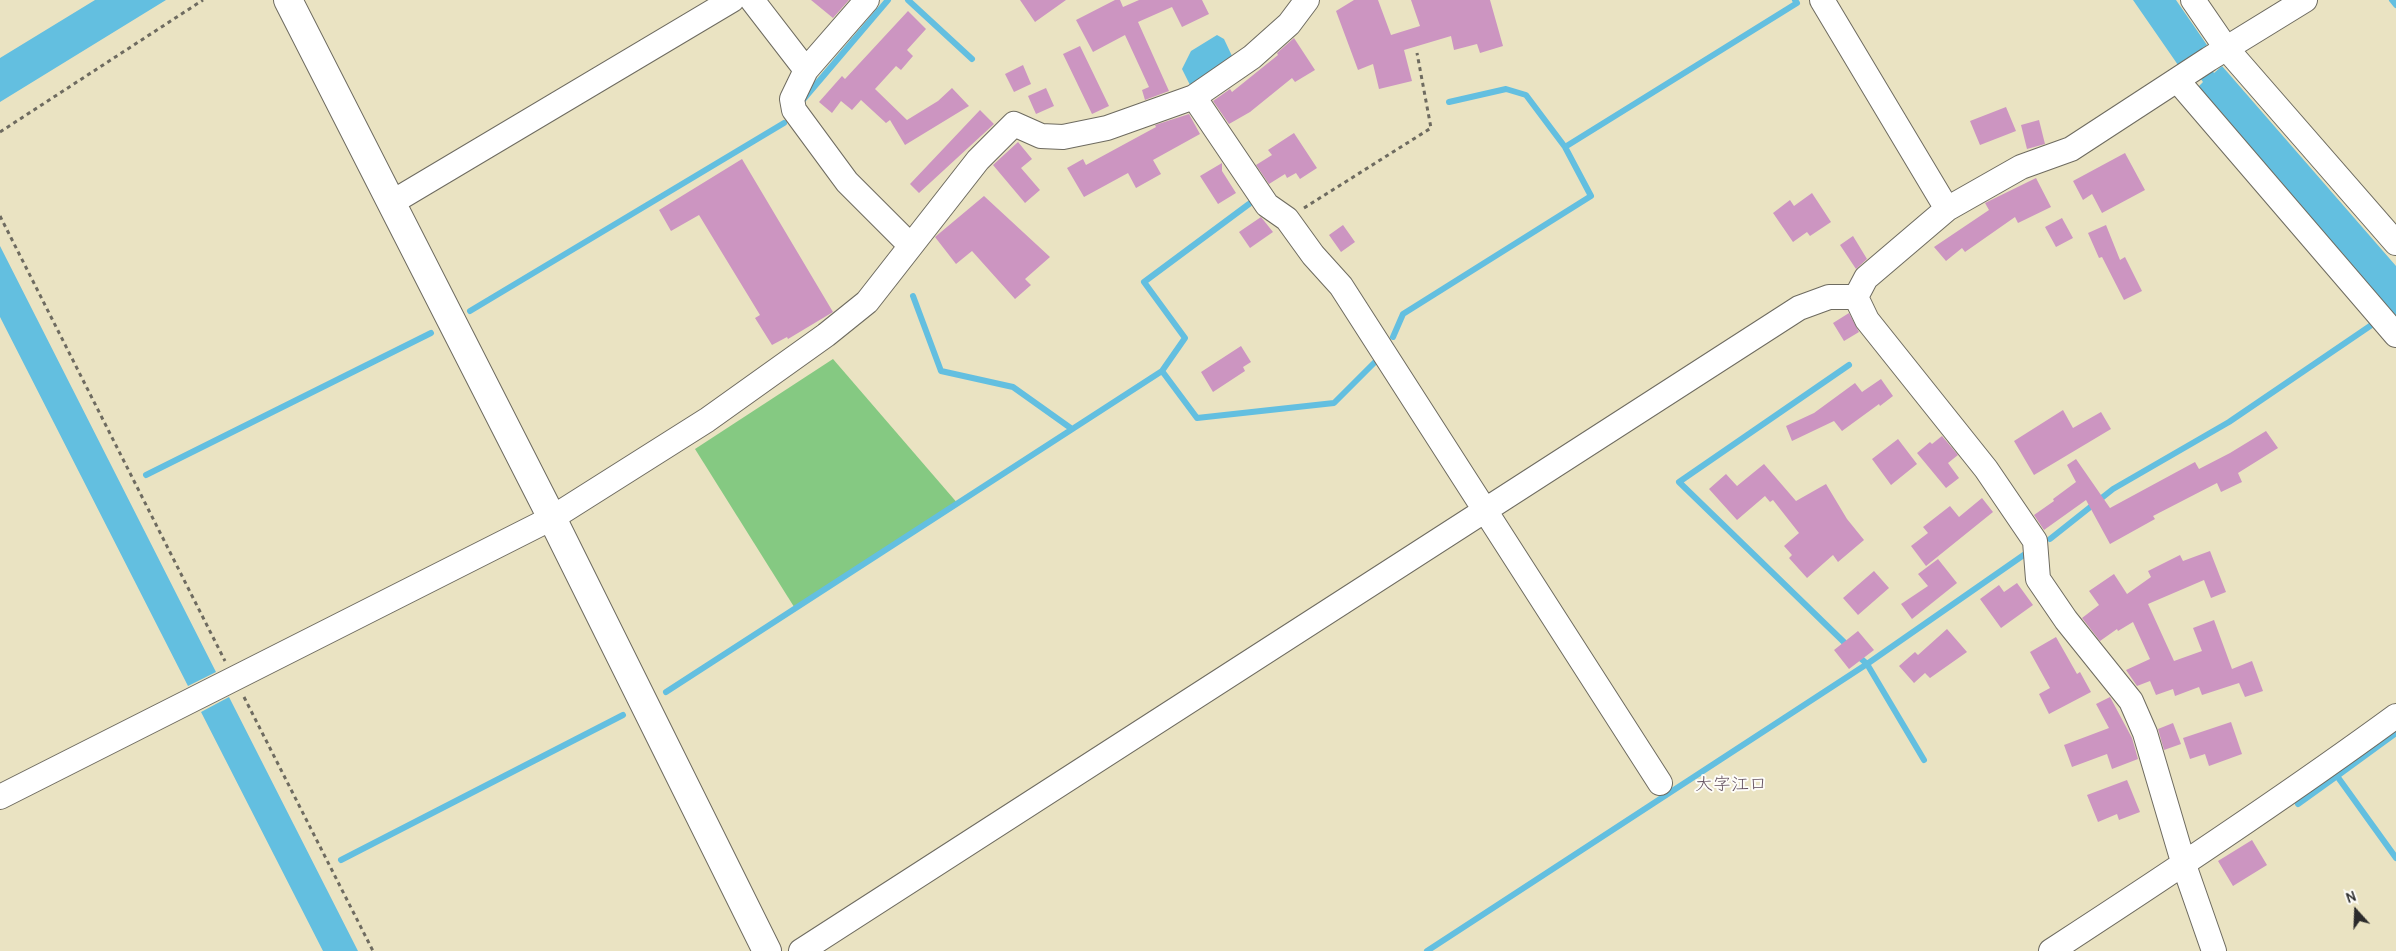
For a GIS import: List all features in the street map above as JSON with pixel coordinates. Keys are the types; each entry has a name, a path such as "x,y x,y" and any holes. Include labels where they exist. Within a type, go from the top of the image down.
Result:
{"street":[{"path":"288,0 552,518 767,951"},
{"path":"391,203 732,0"},
{"path":"752,0 806,70"},
{"path":"868,0 806,70 792,99 794,110 847,182 910,245"},
{"path":"0,797 552,518 707,420 826,335 867,302 978,160 1014,124 1041,136 1063,137 1107,128 1194,98 1252,58 1289,24 1307,0"},
{"path":"1822,0 1947,208"},
{"path":"2193,0 2201,64 2396,335"},
{"path":"1856,296 1866,278 1947,208 2021,167 2071,149 2201,64 2305,0"},
{"path":"2201,64 2396,243"},
{"path":"1194,98 1267,205 1287,218 1313,255 1341,286 1660,783"},
{"path":"801,951 1799,308 1829,297 1856,296"},
{"path":"1856,296 1867,320 1986,469 2035,541 2038,579 2066,620 2131,701 2145,733 2184,865 2214,951"},
{"path":"2051,951 2184,865 2306,782 2396,716"}],"path":[{"path":"0,132 203,0"},
{"path":"1287,218 1431,128 1417,53"},
{"path":"0,216 373,951"}],"green space":[{"path":"833,359 959,505 796,610 695,449"}],"water":[{"path":"95,0 166,0 0,102 0,58"},
{"path":"2133,0 2176,0 2207,45 2199,51 2214,73 2222,66 2396,266 2396,319 2196,89 2203,82 2187,59 2178,65"},
{"path":"1217,35 1224,39 1232,56 1190,85 1182,69 1191,51"},
{"path":"0,246 216,672 188,686 0,317"},
{"path":"229,697 358,951 323,951 201,712"}],"building":[{"path":"811,0 849,0 833,18"},
{"path":"1020,0 1066,0 1035,22"},
{"path":"1115,0 1120,0 1123,7 1139,0 1202,0 1209,14 1182,27 1172,7 1138,22 1169,91 1145,100 1142,90 1149,87 1125,35 1093,52 1076,20"},
{"path":"1354,0 1378,0 1391,35 1420,26 1411,0 1490,0 1503,46 1480,53 1477,44 1454,50 1451,36 1404,50 1412,81 1379,89 1373,64 1358,70 1336,11"},
{"path":"908,11 926,29 907,50 913,56 901,70 896,66 875,89 907,120 938,101 952,88 969,106 905,145 890,120 886,123 861,100 852,110 841,101 832,113 819,102 842,76 845,79"},
{"path":"1294,38 1315,70 1295,82 1292,78 1250,112 1229,124 1213,101 1230,89 1232,92 1278,55 1277,53"},
{"path":"1080,46 1109,106 1092,114 1063,54"},
{"path":"1023,65 1031,84 1014,92 1005,74"},
{"path":"1046,88 1054,106 1036,114 1028,96"},
{"path":"2006,107 2016,131 1980,145 1970,121"},
{"path":"980,110 994,124 919,193 910,184"},
{"path":"1189,114 1200,134 1153,160 1161,174 1136,188 1128,173 1084,197 1067,168 1083,159 1086,165 1156,127 1155,125"},
{"path":"2039,120 2045,144 2027,149 2021,125"},
{"path":"1294,133 1317,168 1300,179 1296,173 1287,178 1285,174 1269,184 1256,165 1272,155 1268,150"},
{"path":"1018,142 1032,159 1021,168 1040,190 1025,203 993,165"},
{"path":"2125,153 2145,190 2102,213 2092,194 2083,200 2073,181"},
{"path":"742,159 833,312 788,339 787,337 772,345 755,318 760,315 699,215 671,231 659,210"},
{"path":"1222,163 1222,171 1236,193 1218,204 1200,176"},
{"path":"2036,178 2051,207 2018,223 2015,217 1965,252 1962,248 1946,261 1934,247 1989,210 1985,203"},
{"path":"1812,193 1831,222 1810,236 1807,232 1793,242 1773,213 1790,200 1794,206"},
{"path":"984,196 1050,257 1025,279 1031,285 1015,299 972,251 956,264 935,237"},
{"path":"1261,217 1273,232 1250,248 1239,232"},
{"path":"2062,218 2073,238 2056,247 2045,227"},
{"path":"1343,225 1355,242 1341,252 1329,235"},
{"path":"2106,225 2120,260 2125,257 2142,291 2124,300 2102,257 2099,258 2088,233"},
{"path":"1853,236 1867,259 1856,269 1840,245"},
{"path":"1849,313 1859,332 1844,341 1833,323"},
{"path":"1241,346 1251,362 1243,367 1245,371 1213,392 1201,372"},
{"path":"1881,379 1893,396 1880,406 1879,404 1842,431 1834,421 1792,441 1786,426 1814,413 1855,383 1862,392"},
{"path":"2063,410 2073,428 2101,412 2111,429 2034,475 2014,441"},
{"path":"2266,431 2278,448 2238,473 2242,482 2221,492 2217,483 2153,516 2155,519 2110,544 2086,500 2044,530 2034,515 2076,482 2067,465 2076,459 2110,508 2195,462 2199,469"},
{"path":"1942,436 1958,455 1948,463 1959,478 1946,488 1917,453 1930,442 1932,444"},
{"path":"1898,439 1917,464 1891,485 1872,459"},
{"path":"1764,464 1796,501 1826,484 1847,519 1864,540 1838,562 1833,555 1807,578 1789,558 1792,555 1784,546 1799,533 1773,500 1770,502 1765,496 1737,520 1709,489 1726,474 1737,486"},
{"path":"1982,498 1993,512 1926,566 1911,546 1928,533 1923,527 1950,506 1959,517"},
{"path":"2210,551 2226,592 2211,598 2204,580 2148,604 2174,661 2202,651 2193,628 2214,620 2232,669 2252,661 2263,691 2245,697 2239,683 2202,695 2199,687 2175,696 2173,689 2156,695 2150,681 2137,686 2126,670 2150,659 2133,622 2118,631 2117,629 2100,641 2082,618 2099,605 2089,591 2114,574 2127,594 2151,577 2148,571 2180,555 2183,561"},
{"path":"1938,559 1957,583 1912,619 1901,604 1928,586 1918,574"},
{"path":"1874,571 1889,588 1858,615 1843,598"},
{"path":"2017,583 2033,605 2001,628 1980,599 1999,585 2004,592"},
{"path":"1947,629 1967,652 1930,678 1925,673 1914,683 1899,666 1915,652 1918,655"},
{"path":"1858,631 1874,650 1849,669 1834,650"},
{"path":"2056,637 2077,674 2080,672 2091,692 2049,714 2039,694 2050,688 2030,652"},
{"path":"2110,697 2132,738 2138,759 2112,769 2107,754 2072,767 2064,745 2109,728 2096,704"},
{"path":"2231,722 2242,754 2209,766 2205,754 2190,759 2183,738"},
{"path":"2173,723 2181,744 2164,750 2158,729"},
{"path":"2127,780 2140,812 2119,820 2117,814 2098,822 2087,795"},
{"path":"2252,840 2267,865 2233,886 2218,861"}],"waterway":[{"path":"802,101 888,0"},
{"path":"908,0 972,59"},
{"path":"1449,102 1506,89 1526,95 1565,147 1797,3 1795,0"},
{"path":"2392,0 2396,5"},
{"path":"470,311 784,123"},
{"path":"1393,337 1403,314 1591,196 1565,147"},
{"path":"1162,371 1185,338 1144,282 1249,204"},
{"path":"913,296 941,371 1013,387 1072,429"},
{"path":"2050,539 2113,489 2229,422 2373,324"},
{"path":"146,475 431,333"},
{"path":"666,692 1162,371 1197,418 1334,403 1374,363"},
{"path":"1849,365 1679,482 1850,648"},
{"path":"1924,760 1867,664 2028,552"},
{"path":"1427,951 1867,664 1857,655"},
{"path":"341,860 623,715"},
{"path":"2396,733 2337,776 2396,858"},
{"path":"2298,804 2337,776"}],"district":[{"name":"大字江口","path":"1731,785"}]}
